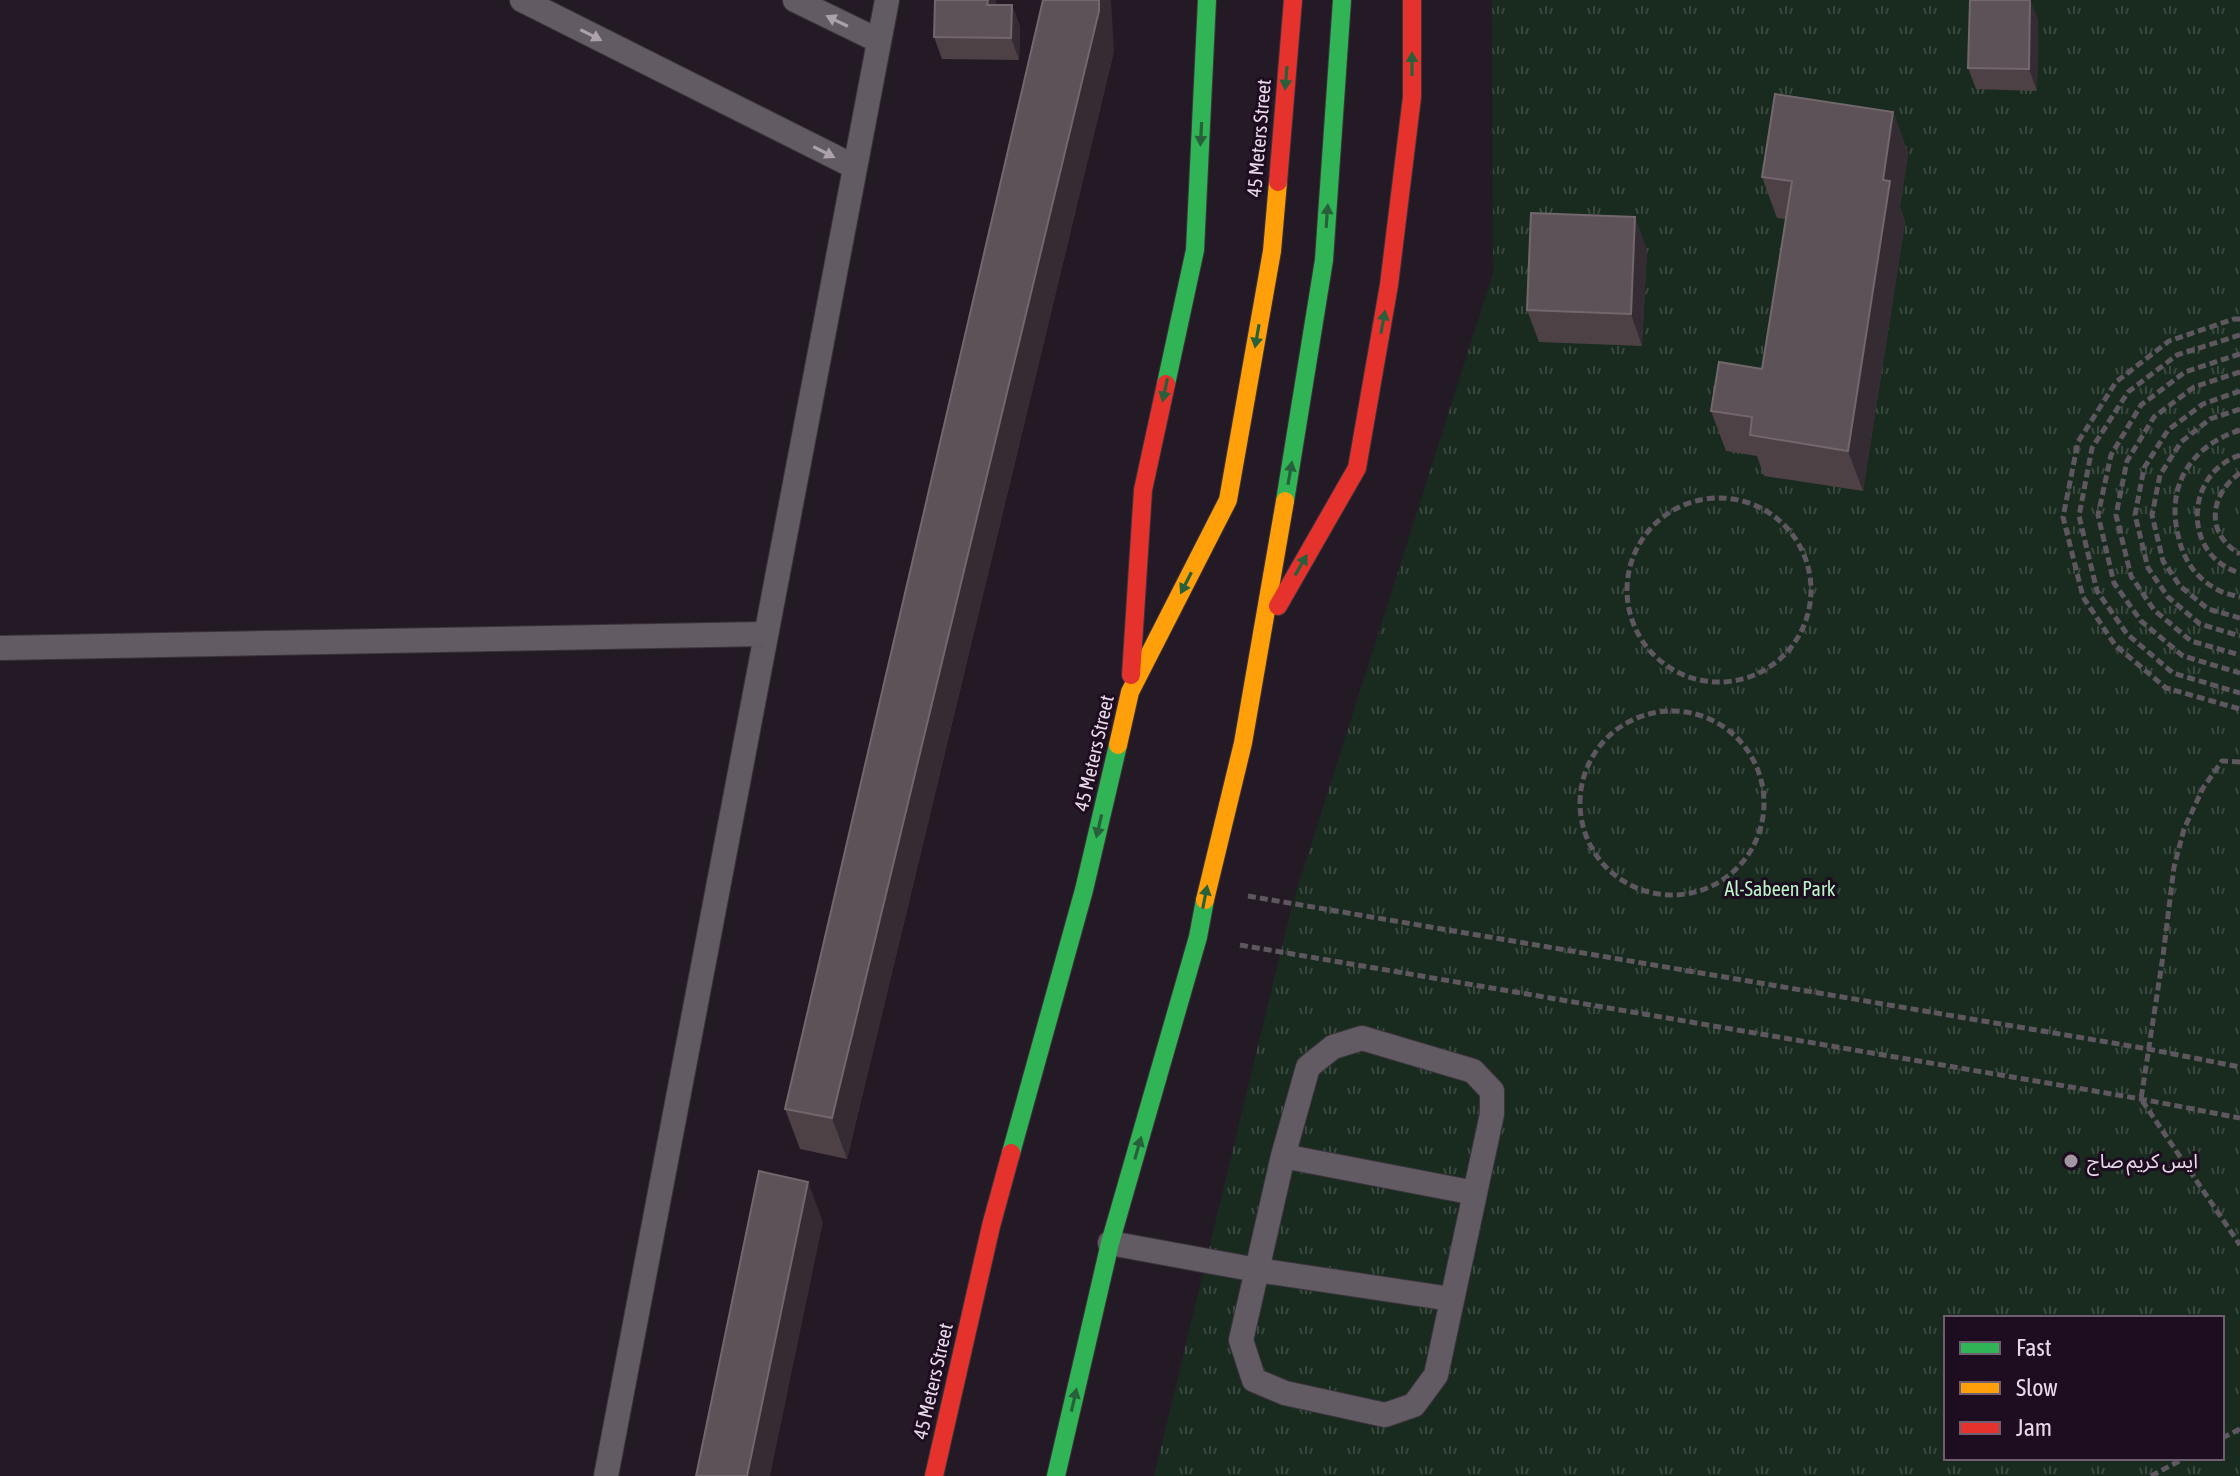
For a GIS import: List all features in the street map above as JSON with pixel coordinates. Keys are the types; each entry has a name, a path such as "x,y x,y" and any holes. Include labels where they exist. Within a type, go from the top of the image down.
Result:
{"main road":[{"path":"1130,692 1143,490 1195,250 1207,0"},
{"name":"45 Meters Street","path":"934,1476 991,1226 1084,890 1130,692 1228,500 1272,251 1293,0"},
{"path":"1056,1476 1110,1243 1198,937 1243,743 1324,260 1342,0"},
{"path":"1262,632 1357,468 1389,285 1412,97 1412,0"}],"lane":[{"path":"522,0 855,167"},
{"path":"795,0 879,41"},
{"path":"606,1476 887,0"},
{"path":"0,648 766,634"},
{"path":"1362,1038 1473,1071 1492,1091 1492,1114 1475,1193 1436,1375 1414,1405 1385,1415 1285,1393 1254,1380 1241,1340 1283,1156 1308,1067 1333,1047 1362,1038"},
{"path":"1283,1156 1475,1193"},
{"path":"1110,1243 1257,1270 1451,1299"}],"path":[{"path":"2240,319 2169,341 2116,382 2078,442 2063,517 2083,597 2115,645 2166,688 2240,709"},
{"path":"2240,335 2177,355 2128,392 2092,448 2079,516 2097,591 2127,634 2173,673 2240,693"},
{"path":"2240,354 2185,372 2141,405 2111,455 2098,515 2114,583 2141,621 2183,656 2240,673"},
{"path":"2240,372 2194,387 2154,417 2127,461 2116,515 2131,576 2154,610 2191,641 2240,655"},
{"path":"2240,391 2203,404 2168,430 2144,468 2135,515 2148,568 2168,597 2200,624 2240,636"},
{"path":"2240,409 2210,419 2181,442 2160,475 2152,515 2163,561 2180,586 2208,609 2240,618"},
{"path":"2240,430 2220,437 2196,455 2179,482 2173,514 2182,553 2195,572 2217,590 2240,597"},
{"path":"2240,455 2230,458 2213,471 2200,491 2196,514 2203,543 2212,556 2229,570 2240,573"},
{"path":"2240,473 2217,498 2215,513 2220,536 2240,554"},
{"path":"1711,497 1754,503 1783,521 1808,560 1811,607 1792,649 1757,676 1721,684 1689,679 1670,670 1645,648 1632,625 1625,594 1627,577 1644,535 1672,509 1711,497"},
{"path":"1665,710 1707,716 1736,734 1760,773 1763,803 1764,818 1745,860 1710,887 1675,896 1643,891 1624,882 1600,860 1587,838 1580,806 1581,789 1598,747 1626,722 1665,710"},
{"path":"2240,762 2222,761 2203,788 2184,829 2174,867 2141,1099 2240,1245"},
{"path":"1207,888 2240,1067"},
{"path":"1198,937 2240,1118"},
{"path":"2151,1476 2181,1460"}],"green space":[{"name":"Al-Sabeen Park","path":"1492,0 2240,0 2240,1476 1154,1476 1292,905 1493,273"}],"building":[{"path":"935,0 988,0 987,5 1012,5 1011,38 934,37"},
{"path":"1043,0 1099,0 1099,11 832,1118 785,1109"},
{"path":"1970,0 2030,0 2029,69 1968,68"},
{"path":"1775,94 1893,112 1883,180 1890,181 1848,451 1750,435 1752,417 1711,411 1719,362 1762,369 1792,181 1762,177"},
{"path":"1531,213 1635,217 1631,314 1527,310"},
{"path":"759,1171 808,1182 747,1476 696,1476"}],"traffic: fast":[{"path":"1166,384 1195,250 1207,0"},
{"path":"1285,501 1324,260 1342,0"},
{"path":"1011,1153 1084,890 1118,745"},
{"path":"1056,1476 1110,1243 1198,937 1205,900"}],"traffic: slow":[{"path":"1118,745 1130,692 1228,500 1272,251 1278,182"},
{"path":"1205,900 1243,743 1285,501"}],"traffic: jam":[{"path":"1278,182 1293,0"},
{"path":"1278,606 1357,468 1389,285 1412,97 1412,0"},
{"path":"1131,675 1143,490 1166,384"},
{"path":"934,1476 991,1226 1011,1153"}],"place":[{"name":"ايس كريم صاج","path":"2071,1161"}]}
